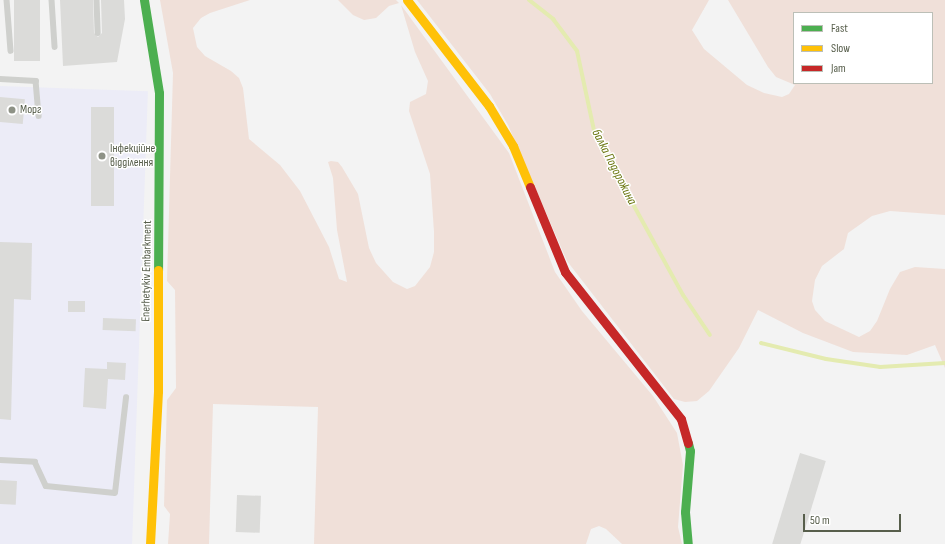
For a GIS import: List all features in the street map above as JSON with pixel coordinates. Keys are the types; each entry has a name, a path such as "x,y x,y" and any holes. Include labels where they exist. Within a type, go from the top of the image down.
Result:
{"street":[{"name":"Enerhetykiv Embarkment","path":"144,0 159,100 158,391 150,544"},
{"path":"407,0 488,106 513,146 564,272 681,419 690,451 685,512 688,544"}],"lane":[{"path":"7,0 11,51"},
{"path":"52,0 55,47"},
{"path":"96,0 98,33"},
{"path":"0,79 36,81 38,116"},
{"path":"0,460 35,462 46,486 115,493 126,398"}],"shaded area":[{"path":"160,0 250,0 210,13 201,18 193,28 197,47 205,56 231,71 239,78 243,88 249,139 280,165 300,191 329,247 339,279 347,282 337,230 333,178 328,162 331,161 338,162 358,194 369,248 376,263 393,282 407,289 415,286 430,267 434,252 434,232 430,174 409,111 410,102 426,94 428,81 415,52 401,5 509,153 555,272 582,311 653,396 677,433 683,465 678,527 682,544 622,544 606,529 599,526 591,529 586,544 314,544 318,407 213,404 209,544 168,544 170,514 164,506 167,400 176,388 175,290 167,281 173,73"},
{"path":"338,0 396,0 399,3 389,6 376,18 364,20 353,15"},
{"path":"417,0 709,0 692,30 704,49 747,85 764,93 782,97 789,94 795,85 776,77 768,67 728,0 945,0 945,215 890,211 872,216 848,233 844,249 822,266 815,280 812,301 815,310 825,321 859,337 870,331 877,321 890,289 900,272 915,267 945,269 945,368 935,345 907,355 853,352 803,333 758,310 739,348 709,391 697,401 685,402 674,399 567,261 508,125 490,94"},
{"path":"0,86 148,91 132,544 0,544"}],"building":[{"path":"14,0 40,0 40,61 14,61"},
{"path":"60,0 93,0 94,33 98,37 102,33 101,0 124,0 125,19 117,62 63,66"},
{"name":"Морг","path":"0,97 25,99 23,124 0,122"},
{"name":"Інфекційне відділення","path":"91,107 114,107 114,206 91,206"},
{"path":"0,242 32,243 31,300 14,299 11,420 0,419"},
{"path":"68,301 85,301 85,312 68,312"},
{"path":"103,318 136,319 136,331 103,330"},
{"path":"107,362 126,363 125,380 108,379 106,409 83,407 85,368 107,369"},
{"path":"800,453 826,461 800,544 772,544"},
{"path":"0,480 17,481 16,505 0,504"},
{"path":"237,495 261,496 260,533 236,532"}],"waterway":[{"name":"балка Подорожина","path":"529,0 553,19 577,51 595,135 683,295 710,335"},
{"name":"балка Подорожина","path":"761,343 826,359 880,367 945,363"}],"traffic: fast":[{"path":"144,0 159,93 158,270"},
{"path":"688,443 690,451 685,512 688,544"}],"traffic: slow":[{"path":"407,0 489,106 513,146 530,187"},
{"path":"150,544 158,391 158,270"}],"traffic: jam":[{"path":"530,187 565,272 681,419 688,443"}],"place":[{"name":"Морг","path":"12,110"},
{"name":"Інфекційне відділення","path":"102,156"}]}
